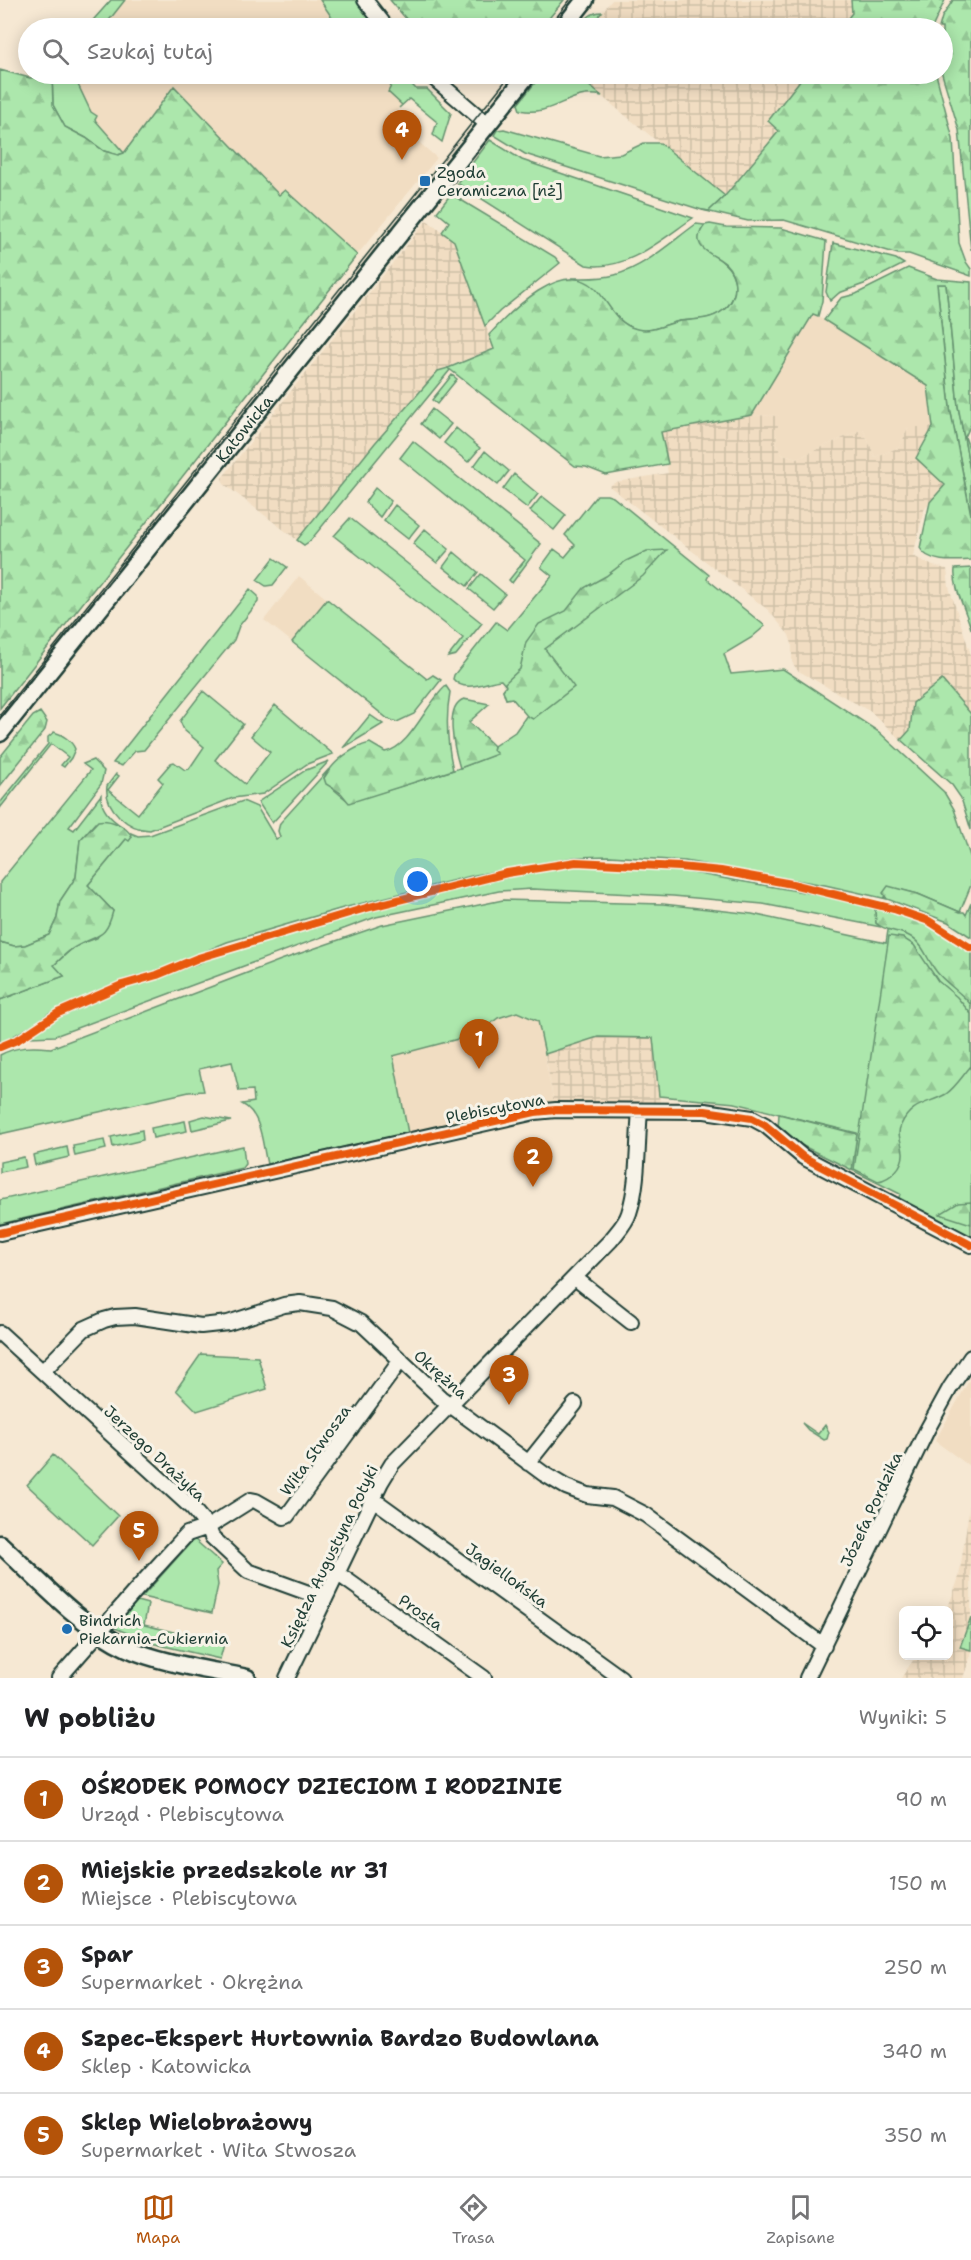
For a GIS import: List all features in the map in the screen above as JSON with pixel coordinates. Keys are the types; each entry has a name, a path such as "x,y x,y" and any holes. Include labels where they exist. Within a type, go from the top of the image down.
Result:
{"street":[{"path":"365,0 379,18"},
{"path":"570,18 585,0"},
{"path":"441,84 487,124"},
{"name":"Katowicka","path":"0,733 520,84"},
{"name":"Plebiscytowa","path":"0,1233 535,1112 640,1110 705,1112 752,1118 765,1125 803,1157 971,1245"},
{"name":"Księdza Augustyna Potyki","path":"287,1678 392,1464 455,1408 611,1240 629,1215 633,1196 640,1110"},
{"path":"575,1278 631,1322"},
{"name":"Okrężna","path":"43,1371 73,1338 84,1329 104,1320 135,1316 201,1326 219,1325 271,1308 300,1303 332,1308 353,1317 455,1408 528,1463 566,1487 587,1495 613,1498 646,1515 824,1646"},
{"name":"Jerzego Drażyka","path":"0,1333 192,1508 208,1527 212,1537 248,1570 325,1599"},
{"name":"Józefa Pordzika","path":"807,1678 927,1430 950,1388 971,1357"},
{"name":"Wita Stwosza","path":"58,1678 188,1534 208,1527 251,1500 284,1517 287,1516 400,1360"},
{"path":"528,1463 575,1404"},
{"name":"Jagiellońska","path":"372,1501 380,1504 621,1678"},
{"path":"0,1544 112,1641 142,1654 247,1678"},
{"name":"Prosta","path":"338,1573 484,1678"}],"shaded area":[{"path":"125,0 320,0 332,18 111,18"},
{"path":"612,0 851,0 852,13 848,18 597,18"},
{"path":"78,84 389,84 391,86 388,92 402,105 391,118 437,158 357,255 286,190 279,195 175,86 124,153 95,120"},
{"path":"586,84 797,84 768,121 780,131 725,196"},
{"path":"427,220 454,241 494,348 438,371 375,443 297,540 224,484 222,478"},
{"path":"814,314 928,386 933,427 908,427 900,447 875,457 863,429 798,458 782,454 776,442 778,416 752,415"},
{"path":"752,415 779,416 776,442 782,454 798,458 863,429 875,457 900,447 908,427 933,427 917,458 945,485 924,510 913,556 933,566 947,569 949,587 971,655 971,714 942,681 913,703 910,730 901,740 871,712 797,670 792,662 792,644 789,635 768,610 609,486 616,482 668,473 661,432"},
{"path":"299,576 327,599 292,642 264,620"},
{"path":"517,1012 538,1021 554,1104 408,1133 392,1056 477,1034 498,1018"},
{"path":"598,1037 654,1038 660,1105 554,1104 545,1054"},
{"path":"971,1377 971,1464 968,1465 935,1441"},
{"path":"971,1497 971,1617 960,1646 971,1650 971,1655 963,1678 901,1678 913,1660 953,1660 953,1606 948,1606 959,1577"}],"green space":[{"path":"111,0 125,0 111,18 95,18"},
{"path":"320,0 357,0 369,18 332,18"},
{"path":"390,0 564,0 549,18 405,18"},
{"path":"851,0 945,0 937,18 848,18 852,13"},
{"path":"953,0 971,0 971,250 959,130 945,84 953,84 953,18 942,17"},
{"path":"602,12 597,18 587,18 591,15"},
{"path":"0,70 18,75 18,84 52,84 53,105 65,127 104,151 118,155 124,153 174,86 279,195 285,190 357,255 0,708"},
{"path":"52,84 78,84 91,112 97,116 95,120 124,153 118,155 104,151 65,127 53,105"},
{"path":"389,84 411,84 416,89 427,89 451,113 442,142 433,135 437,122 409,99 399,108 402,105 388,92 391,86"},
{"path":"534,84 587,84 602,96 580,96 552,107 532,111 520,110 518,104"},
{"path":"797,84 939,84 953,139 959,243 971,269 971,276 909,254 898,254 784,220 748,221 702,210 709,211 725,196 779,131 768,121"},
{"path":"504,129 599,156 621,154 644,143 660,143 725,196 709,211 702,210 525,154 494,135 497,130"},
{"path":"490,140 522,160 693,218 656,244 629,259 601,266 586,265 457,183"},
{"path":"451,194 555,257 560,263 500,311 485,326 454,241 442,232 449,222 437,212"},
{"path":"696,224 705,225 701,230 714,251 729,268 735,285 735,292 729,305 718,314 703,319 679,321 655,329 637,329 622,322 589,286 571,278 604,277 626,271 657,253"},
{"path":"705,225 726,227 781,228 826,241 822,301 818,316 813,314 752,415 661,432 668,464 606,475 586,467 575,466 448,368 494,349 489,335 510,314 538,291 553,283 568,279 582,280 595,288 618,318 637,329 654,329 718,314 732,300 735,287 732,274 725,263 704,250 699,242"},
{"path":"833,243 896,259 904,264 864,284 839,293 830,301 826,292"},
{"path":"908,268 937,279 971,282 971,424 965,437 971,453 971,475 958,406 946,284 937,284 950,408 971,515 971,560 936,559 929,557 920,548 930,502 945,485 916,458 933,427 928,386 824,320 841,298 856,294"},
{"path":"937,284 946,284 958,406 971,475 971,515 950,408"},
{"path":"448,368 450,370 310,541 304,545 297,540 375,443 438,371"},
{"path":"452,375 457,379 437,404 432,400"},
{"path":"432,409 451,424 439,439 421,424"},
{"path":"456,428 480,448 468,462 444,443"},
{"path":"413,441 541,544 512,583 509,580 525,560 400,458"},
{"path":"485,451 509,471 498,485 474,466"},
{"path":"514,474 538,494 527,508 503,489"},
{"path":"375,488 391,501 380,517 365,502"},
{"path":"597,495 613,497 709,575 707,579 765,626 751,638 724,654 731,674 783,669 879,732 944,792 954,809 971,859 971,885 960,912 918,894 888,887 884,897 887,899 825,885 685,861 610,856 575,857 475,875 343,908 227,942 165,968 123,980 49,1013 0,1044 0,1000 64,976 53,966 75,946 97,938 113,911 88,885 126,839 132,837 131,833 138,836 150,835 243,801 257,807 276,839 280,837 278,831 280,823 329,769 324,778 326,782 349,802 457,769 496,754 493,750 494,746 515,732 527,715 512,698 506,699 503,690 506,686 501,680 463,686 453,679 454,675 496,622 507,630 552,576 541,567 554,549 565,557 575,545 565,535"},
{"path":"542,496 566,515 554,530 530,511"},
{"path":"395,505 419,525 408,539 384,520"},
{"path":"350,518 482,623 456,655 448,657 463,638 334,536"},
{"path":"425,529 449,549 437,563 413,544"},
{"path":"667,550 643,576 545,649 574,687 533,719 527,716 512,698 506,699 503,690 505,683 520,669 526,642 539,624 566,611 584,588 606,576 626,561 647,551"},
{"path":"454,552 478,572 467,586 443,567"},
{"path":"274,558 287,567 273,585 266,586 257,580"},
{"path":"971,568 971,629 958,592 955,569"},
{"path":"481,574 505,594 493,608 469,589"},
{"path":"250,589 258,596 258,602 239,626 234,640 144,750 135,751 122,766 113,763"},
{"path":"327,599 427,679 433,675 441,680 414,714 397,722 388,719 292,642"},
{"path":"942,680 971,714 971,830 961,798 952,785 901,740 910,730 913,703"},
{"path":"446,686 450,692 447,731 453,770 349,803 341,793 326,784 324,778 330,769 351,751 370,743 385,752 403,742"},
{"path":"203,691 243,724 215,760 245,784 270,752 251,736 275,705 333,754 307,764 263,794 233,798 150,830 126,822 113,810 107,794 107,786 116,774 119,776 108,790 138,814 163,783 158,778 171,763 174,762 185,770 189,769 204,747 184,730 180,721"},
{"path":"464,699 489,704 469,722 494,746 493,750 497,754 460,768 452,720 458,703"},
{"path":"40,712 47,722 45,730 0,786 0,757 33,716"},
{"path":"370,715 383,724 343,748"},
{"path":"54,732 66,738 74,746 71,758 64,767 61,765 68,757 51,744 0,808 0,803 48,744 48,737"},
{"path":"93,760 104,771 101,784 69,827 74,830 101,795 102,805 107,814 123,827 95,823 80,840 76,877 60,901 57,918 49,935 25,945 14,946 0,942 0,882 91,770 83,764"},
{"path":"329,761 272,823 258,802 306,770"},
{"path":"98,821 118,824 132,837 129,841 126,839 88,885 113,911 108,927 101,935 77,946 54,965 64,976 0,1000 0,942 14,946 25,945 49,935 57,918 60,901 76,877 80,840"},
{"path":"576,866 675,870 826,896 877,907 875,910 876,923 881,927 763,904 673,896 532,889 499,891 376,917 55,1036 31,1037 51,1021 120,990 231,951 408,900 510,877"},
{"path":"888,886 918,894 964,912 966,915 971,903 971,937 948,922 887,899 883,893"},
{"path":"503,900 663,904 752,914 886,943 891,912 927,924 971,952 971,1237 898,1200 900,1194 852,1170 857,1133 735,1103 659,1096 653,1038 598,1037 545,1054 538,1021 517,1012 498,1018 477,1034 393,1056 408,1133 267,1164 257,1122 249,1109 242,1104 254,1102 253,1090 239,1091 232,1062 199,1069 204,1091 189,1092 0,1134 0,1055 6,1052 25,1047 51,1048 281,960 382,925"},
{"path":"877,907 927,924 971,952 971,1005 940,976 916,941 876,923 875,910"},
{"path":"889,936 903,938 914,945 938,981 957,997 971,1014 971,1066 946,1094 915,1108 905,1117 899,1132 903,1157 899,1167 892,1175 878,1181 854,1169"},
{"path":"779,1114 857,1134 852,1170 799,1144 778,1128"},
{"path":"204,1116 231,1121 192,1130 190,1120"},
{"path":"185,1121 187,1131 153,1138 151,1128"},
{"path":"142,1130 143,1140 113,1147 111,1137"},
{"path":"104,1140 106,1149 75,1156 73,1146"},
{"path":"243,1146 245,1164 242,1168 0,1224 0,1200"},
{"path":"67,1147 69,1157 35,1165 33,1155"},
{"path":"24,1157 26,1167 0,1172 0,1162"},
{"path":"971,1202 971,1224 940,1214 958,1203"},
{"path":"201,1354 258,1357 267,1389 197,1411 176,1390"},
{"path":"802,1423 818,1434 825,1425 829,1432 827,1439 824,1440 808,1430"},
{"path":"53,1455 118,1516 92,1545 27,1485"},
{"path":"194,1539 222,1564 216,1571 218,1585 212,1613 142,1597"},
{"path":"137,1601 148,1604 144,1625 224,1644 220,1659 151,1643 115,1628"},
{"path":"971,1617 971,1650 960,1647"}],"tram line":[{"path":"556,18 570,0"},
{"path":"0,715 503,84"}],"cycle path":[{"path":"0,1047 19,1039 58,1013 122,985 157,975 198,958 366,908 507,873 576,862 721,871 792,884 894,909 929,921 971,948"},
{"path":"0,1233 535,1112 556,1110 705,1111 752,1118 765,1125 803,1157 971,1245"}],"place":[{"name":"Szpec-Ekspert Hurtownia Bardzo Budowlana","path":"402,160"},
{"name":"Zgoda Ceramiczna [nż]","path":"425,181"},
{"name":"OŚRODEK POMOCY DZIECIOM I RODZINIE","path":"479,1069"},
{"name":"Miejskie przedszkole nr 31","path":"533,1187"},
{"name":"Spar","path":"509,1405"},
{"name":"Sklep Wielobrażowy","path":"139,1561"},
{"name":"Bindrich Piekarnia-Cukiernia","path":"67,1629"}]}
